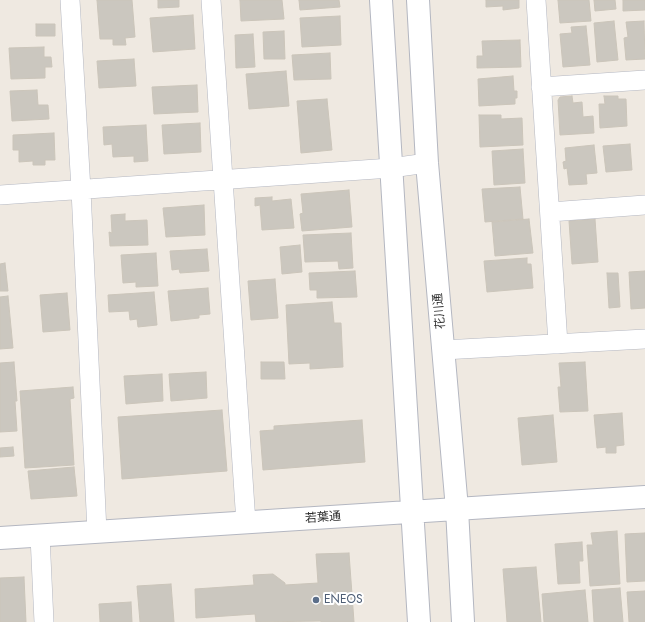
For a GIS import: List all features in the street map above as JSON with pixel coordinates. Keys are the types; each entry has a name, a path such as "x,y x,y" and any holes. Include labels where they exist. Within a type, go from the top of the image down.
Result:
{"street":[{"path":"70,0 81,190 96,532"},
{"path":"211,0 246,523"},
{"path":"381,0 419,622"},
{"name":"花川通","path":"418,0 427,164 457,509 463,622"},
{"path":"536,0 558,344"},
{"path":"541,87 645,80"},
{"path":"0,195 391,168 427,164"},
{"path":"550,212 645,205"},
{"path":"443,350 645,339"},
{"name":"若葉通","path":"0,538 645,497"},
{"path":"40,536 44,622"}],"building":[{"path":"97,0 132,0 135,37 125,38 126,45 113,45 113,39 100,39"},
{"path":"158,0 179,0 179,7 158,8"},
{"path":"240,0 282,0 284,19 241,21"},
{"path":"299,0 339,0 340,7 300,10"},
{"path":"486,0 519,0 519,8 503,10 503,6 486,7"},
{"path":"558,0 589,0 591,21 560,23"},
{"path":"594,0 615,0 616,9 595,11"},
{"path":"623,0 645,0 645,10 623,11"},
{"path":"193,15 195,49 153,52 150,18"},
{"path":"340,16 341,45 302,47 300,18"},
{"path":"614,21 618,60 597,62 594,23"},
{"path":"644,21 645,59 626,60 624,38 628,37 626,22"},
{"path":"36,24 55,24 55,36 36,36"},
{"path":"586,26 590,65 563,67 560,34 572,33 571,27"},
{"path":"284,31 285,59 264,59 263,32"},
{"path":"253,34 255,67 236,68 235,35"},
{"path":"520,40 521,67 477,68 477,56 483,56 482,41"},
{"path":"44,47 44,57 51,57 52,67 45,67 45,78 11,79 9,48"},
{"path":"330,53 331,79 294,80 292,55"},
{"path":"134,59 136,86 99,88 97,61"},
{"path":"286,71 289,106 249,109 246,74"},
{"path":"513,76 514,91 517,91 515,104 479,106 478,79"},
{"path":"197,85 198,112 154,114 152,87"},
{"path":"37,90 38,105 48,105 49,119 12,121 10,91"},
{"path":"572,96 573,103 582,102 583,117 593,116 594,133 560,135 558,100 560,97"},
{"path":"604,96 618,96 618,99 626,99 627,126 600,128 599,104 605,104"},
{"path":"327,99 332,150 301,153 297,101"},
{"path":"479,115 501,115 501,119 522,118 523,145 480,147"},
{"path":"200,123 201,152 164,154 162,125"},
{"path":"146,125 148,161 134,162 134,156 113,157 112,144 104,145 103,127"},
{"path":"54,133 55,160 45,160 45,165 33,165 33,161 19,162 19,150 13,150 13,135"},
{"path":"630,144 632,170 606,172 603,146"},
{"path":"594,145 597,173 586,174 587,184 569,185 567,168 564,169 563,162 566,161 565,148"},
{"path":"523,149 525,183 494,185 492,151"},
{"path":"520,187 523,219 485,222 482,189"},
{"path":"349,190 352,227 302,231 300,214 303,213 301,194"},
{"path":"272,197 272,201 291,199 294,228 262,230 260,205 255,206 255,198"},
{"path":"204,205 205,235 166,237 163,208"},
{"path":"125,214 125,221 147,220 148,245 110,246 109,232 112,233 111,215"},
{"path":"529,219 533,253 495,256 492,222"},
{"path":"595,219 598,262 572,264 569,221"},
{"path":"351,233 353,268 339,269 338,261 305,262 303,235"},
{"path":"300,245 302,272 282,274 280,247"},
{"path":"207,249 209,271 180,273 179,269 172,270 170,251"},
{"path":"156,253 158,286 136,287 136,282 123,283 121,255"},
{"path":"527,258 527,264 531,264 533,288 487,292 484,261"},
{"path":"5,263 8,291 0,291 0,264"},
{"path":"355,271 357,297 317,298 317,290 310,290 309,273"},
{"path":"645,271 645,308 631,309 629,272"},
{"path":"607,273 618,273 620,307 609,308"},
{"path":"275,279 278,318 251,320 248,281"},
{"path":"208,288 210,314 199,315 199,318 171,321 168,291"},
{"path":"154,292 157,325 138,327 137,319 130,320 129,311 109,312 108,295"},
{"path":"67,293 70,330 43,332 40,295"},
{"path":"8,296 13,348 0,349 0,297"},
{"path":"332,302 334,323 341,323 343,367 310,369 310,363 289,364 286,305"},
{"path":"14,362 17,401 15,401 17,431 0,432 0,363"},
{"path":"261,362 284,362 285,379 261,379"},
{"path":"585,362 588,411 560,412 558,387 561,387 559,363"},
{"path":"206,372 207,398 171,401 169,374"},
{"path":"162,374 163,401 126,404 124,376"},
{"path":"73,387 74,398 70,399 74,465 25,468 20,391"},
{"path":"222,410 227,471 122,479 118,417"},
{"path":"622,413 624,445 616,446 616,453 606,453 606,447 597,448 594,415"},
{"path":"553,415 557,462 522,465 518,418"},
{"path":"362,420 365,462 263,470 260,431 274,430 274,426"},
{"path":"13,447 14,456 0,457 0,448"},
{"path":"74,467 77,496 31,499 28,471"},
{"path":"617,531 620,584 590,586 587,545 593,545 591,533"},
{"path":"645,533 645,581 627,582 625,534"},
{"path":"582,542 583,561 579,561 580,583 558,584 555,544"},
{"path":"349,553 354,622 256,622 255,614 196,618 195,589 254,585 253,575 273,574 285,583 285,585 318,583 316,554"},
{"path":"536,567 541,622 507,622 503,569"},
{"path":"24,577 26,622 0,622 0,578"},
{"path":"171,584 174,622 140,622 137,586"},
{"path":"620,588 623,622 594,622 592,590"},
{"path":"585,590 588,622 544,622 542,594"},
{"path":"645,591 645,622 629,622 627,592"},
{"path":"131,602 132,622 100,622 99,604"}],"place":[{"name":"ENEOS","path":"316,600"}]}
